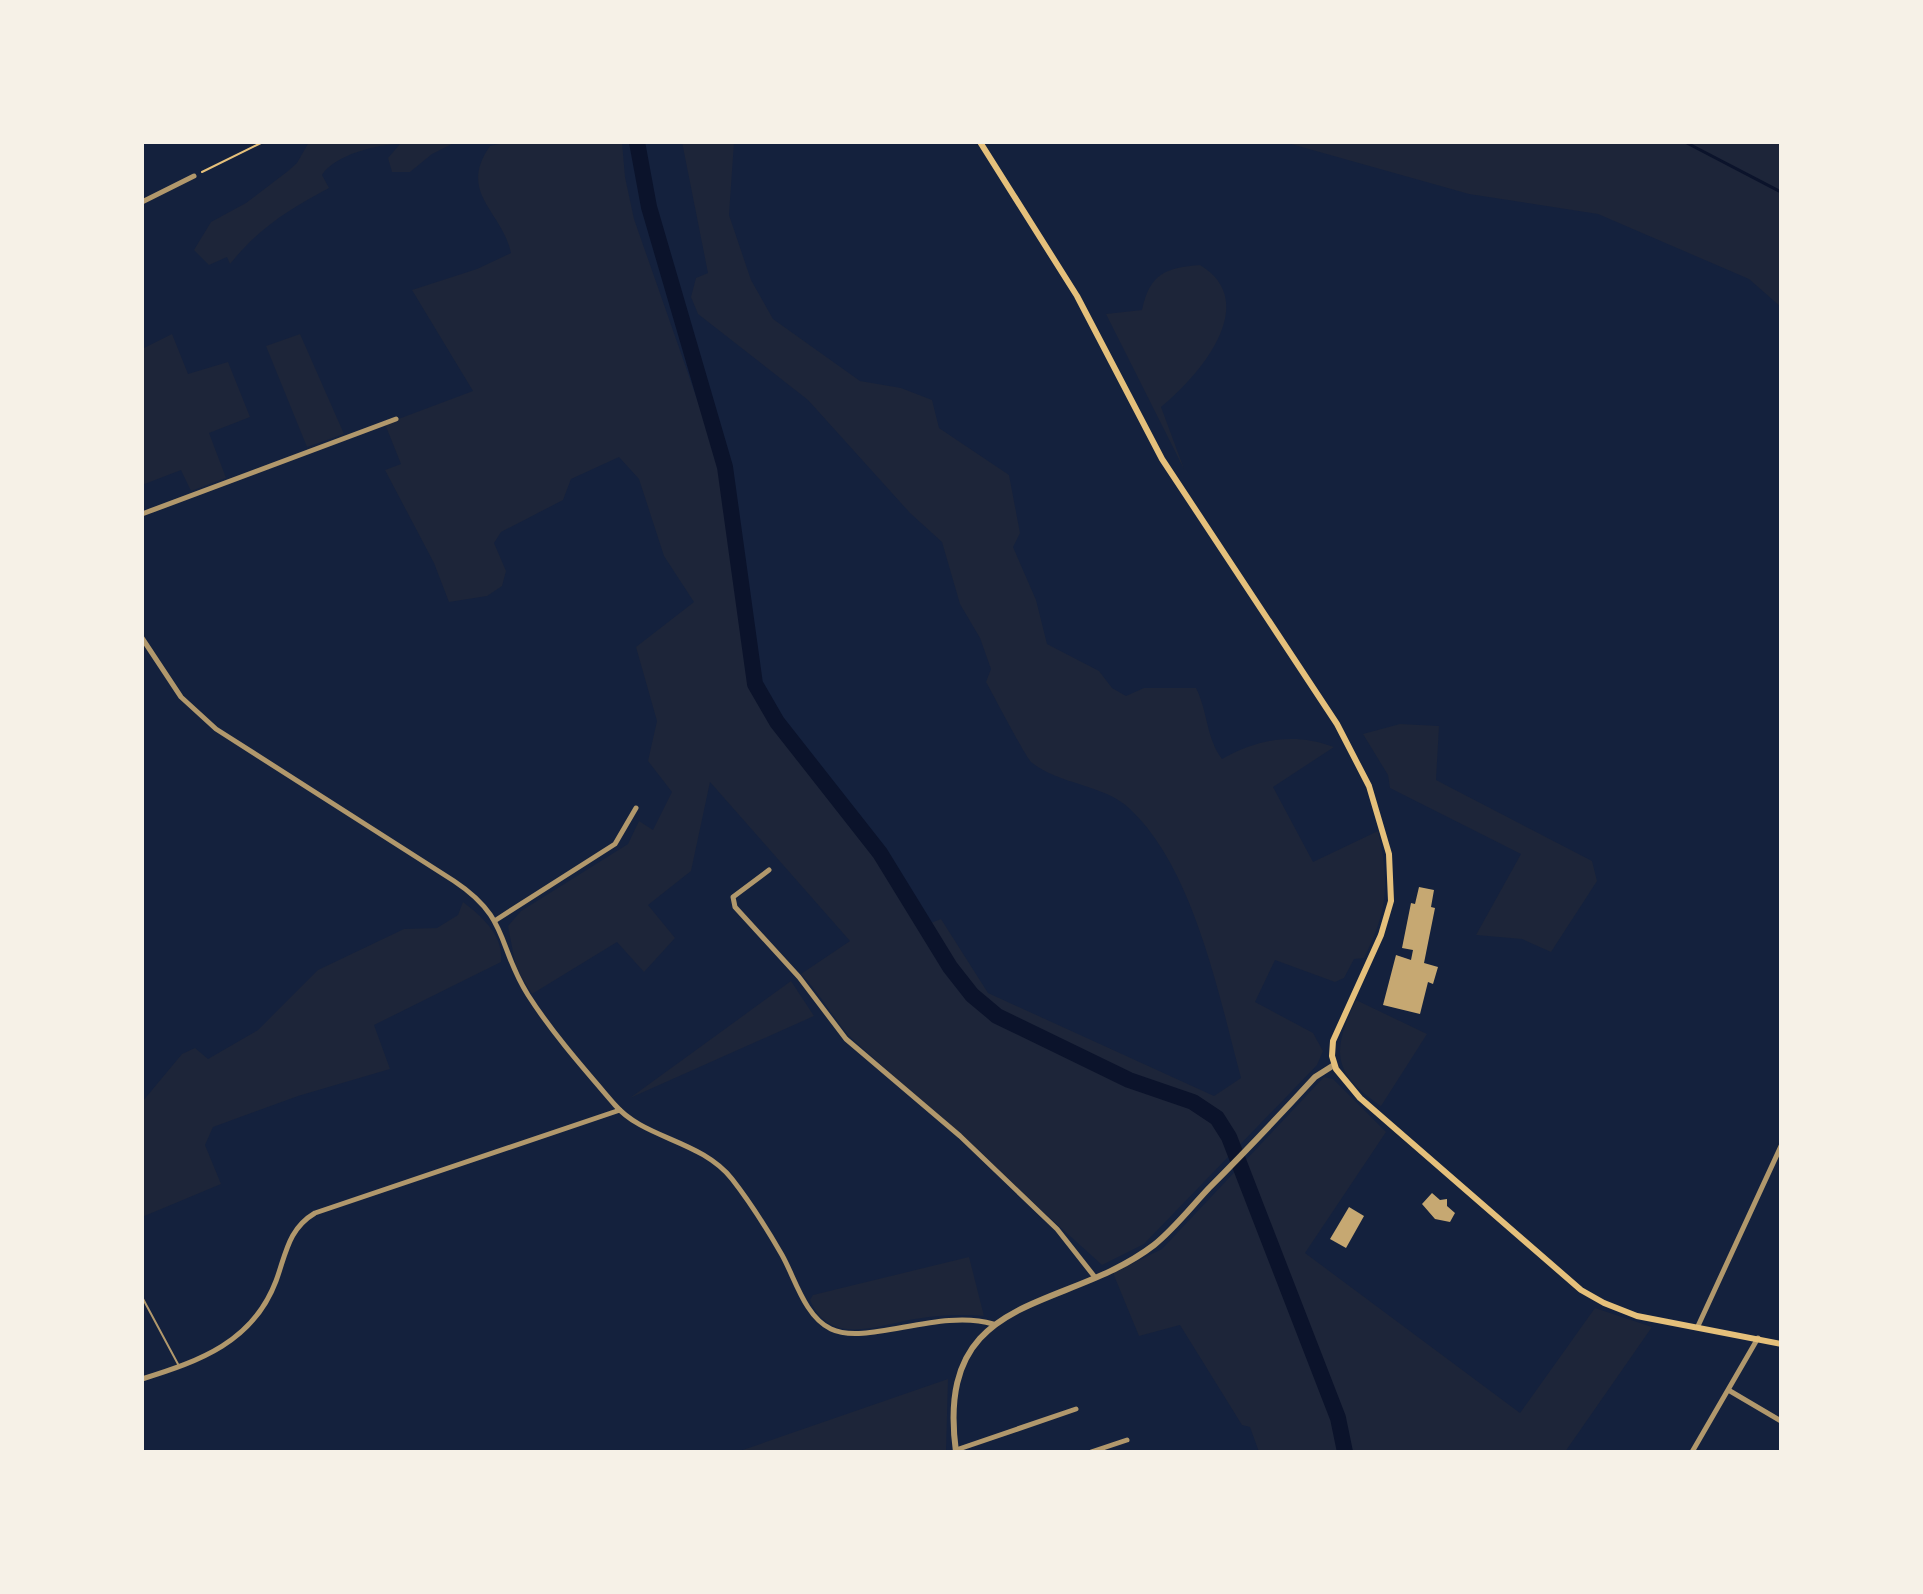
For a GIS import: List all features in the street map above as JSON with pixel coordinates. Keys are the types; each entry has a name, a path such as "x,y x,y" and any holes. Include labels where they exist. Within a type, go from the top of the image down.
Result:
{"main road":[{"path":"980,142 1083,307 1162,459 1337,724 1373,796 1391,862 1391,901 1381,935 1335,1035 1331,1052 1334,1065 1360,1098 1581,1290 1626,1313 1781,1344"}],"street":[{"path":"142,202 194,176"},
{"path":"142,514 396,419"},
{"path":"142,638 179,694 202,718 256,757 462,886 496,920 516,973 533,1002 620,1110 690,1146 724,1170 765,1227 812,1312 829,1328 862,1333 957,1318 993,1324"},
{"path":"496,920 615,844 636,808"},
{"path":"769,870 733,897 735,907 799,977 846,1039 960,1136 1057,1229 1094,1276"},
{"path":"1076,1409 956,1451 954,1411 958,1386 974,1350 993,1324 1152,1247 1315,1077 1334,1065"},
{"path":"142,1379 220,1350 250,1325 272,1288 291,1236 315,1213 620,1110"},
{"path":"1698,1326 1781,1146"},
{"path":"1692,1452 1730,1391 1758,1337"},
{"path":"1730,1391 1781,1421"},
{"path":"1091,1452 1127,1440"}],"lane":[{"path":"142,1297 180,1367"}],"path":[{"path":"194,176 263,142"}],"shaded area":[{"path":"309,142 456,142 432,154 410,172 392,172 388,158 400,144 346,156 322,175 329,188 275,221 230,264 227,257 209,265 194,250 211,222 246,203 288,171 297,163"},
{"path":"509,142 622,142 625,177 634,219 718,459 748,670 772,727 885,872 918,928 941,919 988,993 1214,1096 1241,1078 1201,935 1171,865 1152,834 1130,809 1108,794 1055,776 1031,762 986,682 991,669 980,638 960,604 942,542 910,513 808,400 698,314 691,297 696,278 708,273 682,142 734,142 729,215 751,280 773,319 860,381 901,388 932,400 939,428 1009,475 1020,533 1013,547 1036,600 1047,644 1099,671 1112,688 1126,696 1144,688 1196,688 1213,742 1222,759 1263,742 1276,740 1305,740 1334,747 1273,787 1313,862 1378,831 1385,881 1382,910 1372,941 1364,958 1354,959 1344,978 1335,982 1275,960 1255,1002 1313,1033 1323,1051 1317,1065 1144,1244 1102,1265 848,1035 801,974 850,941 710,782 691,871 648,905 675,938 644,972 617,942 532,994 516,968 508,926 521,911 628,844 639,821 653,830 672,792 648,761 657,721 636,647 694,602 664,556 639,479 619,457 571,479 563,500 501,532 494,543 506,571 502,586 487,596 449,602 434,563 385,470 401,464 385,424 473,391 412,290 477,269 511,253 485,201 478,177 481,162 490,146"},
{"path":"1284,142 1781,142 1781,307 1749,279 1598,214 1469,194"},
{"path":"1200,265 1218,281 1226,299 1225,319 1206,359 1192,378 1161,407 1184,469 1106,314 1142,310 1150,288 1161,275 1178,268"},
{"path":"172,334 188,374 228,362 250,417 209,433 226,478 191,491 181,470 142,485 142,349"},
{"path":"300,334 344,434 307,447 266,346"},
{"path":"1400,724 1439,726 1436,780 1592,861 1597,881 1551,952 1522,939 1476,935 1521,854 1390,788 1388,775 1363,734"},
{"path":"463,902 485,921 496,936 501,962 374,1025 390,1069 298,1096 213,1127 205,1145 221,1184 142,1217 142,1102 182,1054 195,1048 208,1059 258,1030 318,970 404,929 437,928 458,915"},
{"path":"791,981 814,1016 630,1098"},
{"path":"1356,1000 1427,1034 1381,1106 1353,1082 1341,1059 1343,1033"},
{"path":"1324,1077 1333,1079 1386,1132 1305,1253 1520,1413 1595,1308 1652,1327 1565,1452 1259,1452 1250,1427 1242,1425 1180,1325 1139,1336 1113,1273 1162,1249"},
{"path":"969,1257 984,1316 941,1316 871,1328 842,1328 830,1324 819,1315 810,1300 813,1295"},
{"path":"948,1379 946,1452 737,1452"}],"building":[{"path":"1419,887 1434,890 1431,907 1435,908 1424,963 1438,967 1433,984 1428,982 1420,1014 1383,1005 1396,955 1411,960 1413,950 1402,948 1411,903 1415,904"},
{"path":"1432,1193 1440,1200 1447,1199 1447,1206 1455,1213 1450,1222 1435,1219 1422,1204"},
{"path":"1349,1207 1364,1216 1346,1248 1330,1239"}],"waterway":[{"path":"637,142 649,207 725,467 755,684 777,722 880,853 950,967 972,995 997,1016 1129,1080 1193,1102 1217,1118 1229,1137 1338,1418 1345,1452"},
{"path":"1685,142 1781,192"}]}
